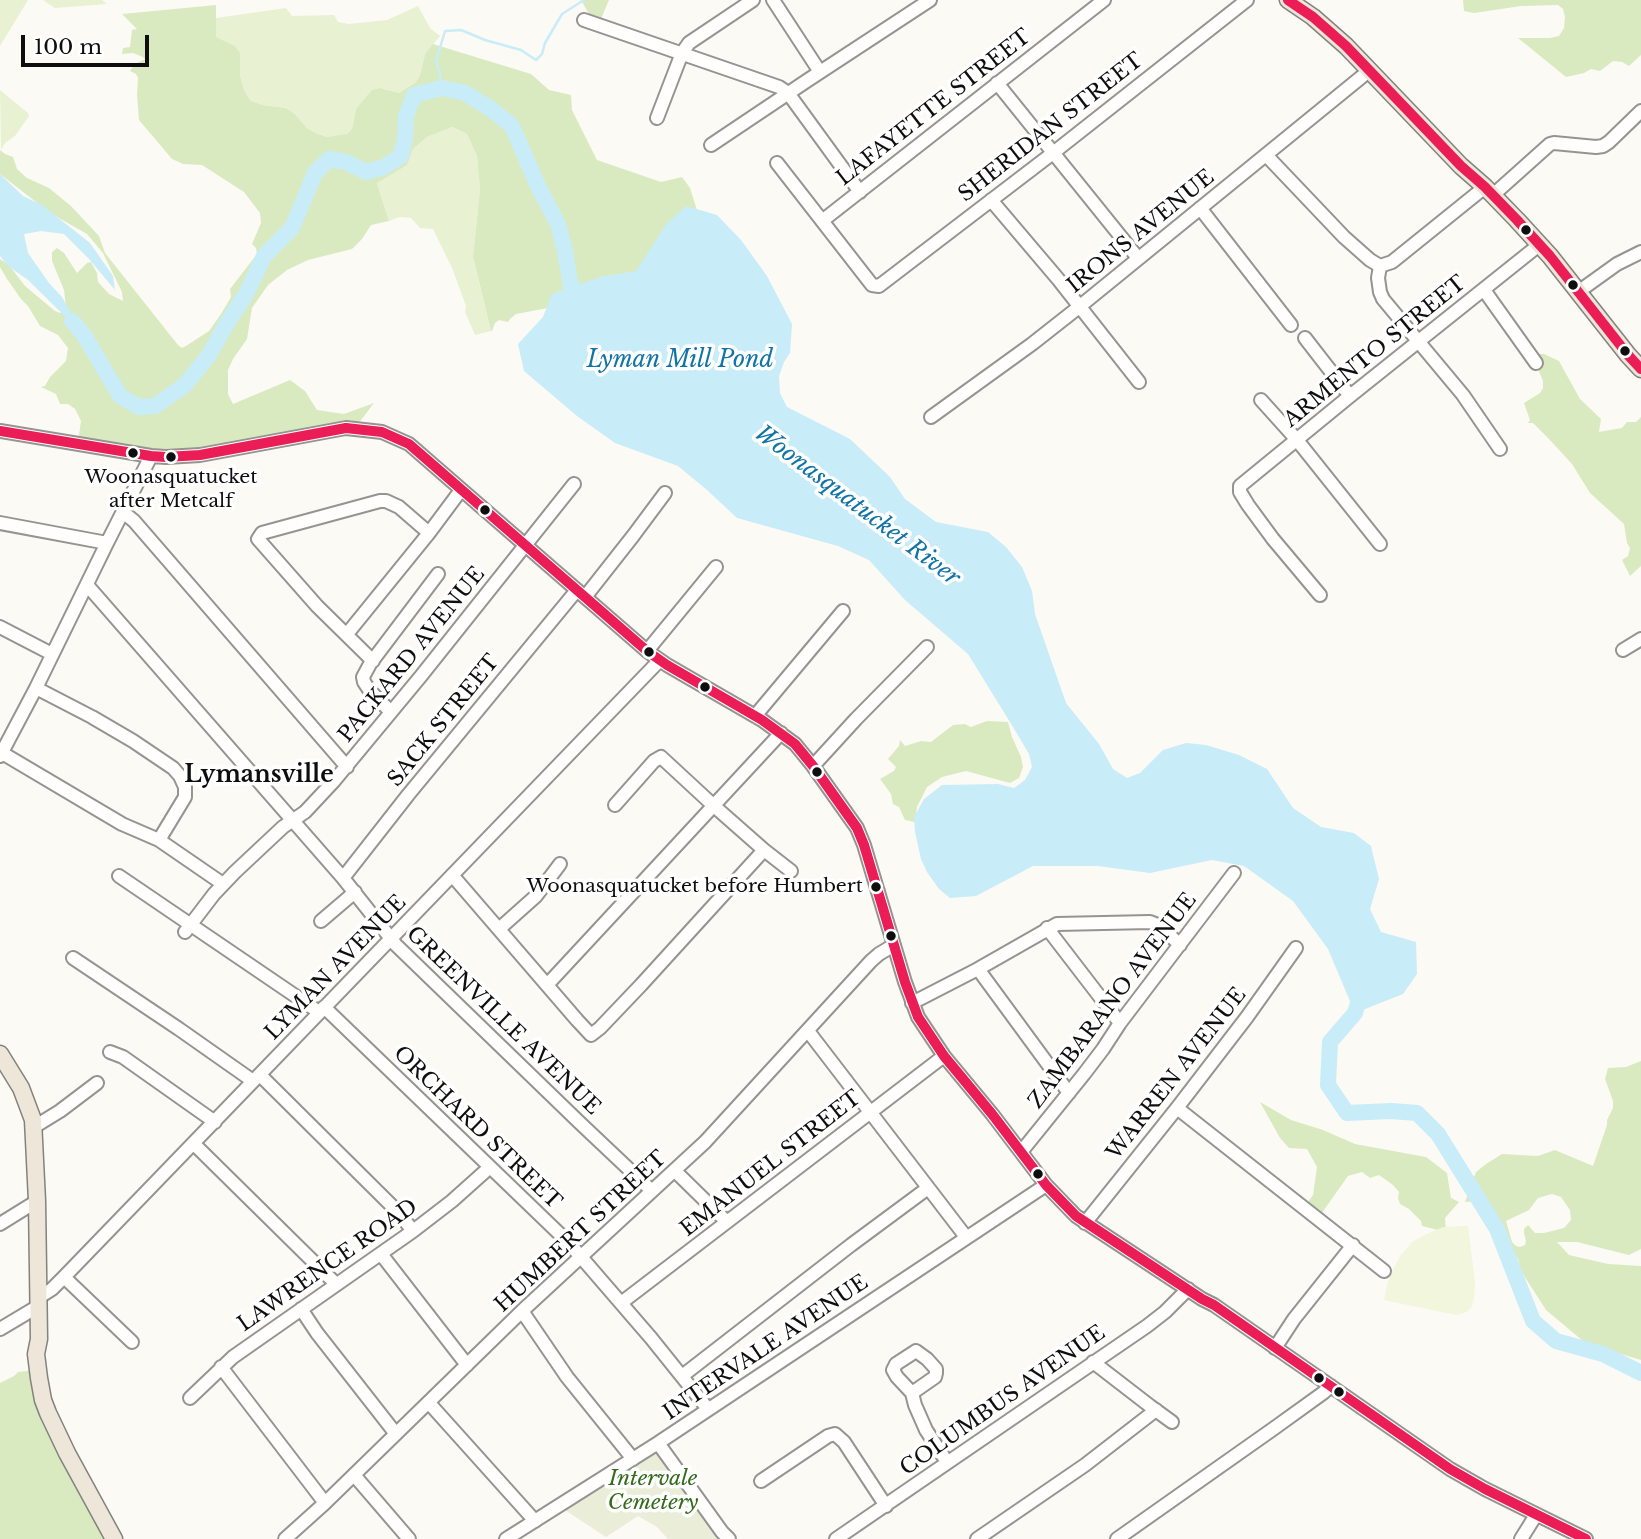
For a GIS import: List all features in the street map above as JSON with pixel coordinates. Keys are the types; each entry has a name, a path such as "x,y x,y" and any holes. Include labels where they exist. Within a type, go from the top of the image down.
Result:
{"main road":[{"path":"1288,0 1320,23 1370,70 1461,166 1489,191 1550,256 1641,369"},
{"path":"0,1054 21,1088 34,1127 39,1339 36,1354 43,1400 67,1453 114,1539"}],"street":[{"path":"657,118 682,52 689,43 753,0"},
{"path":"773,0 820,72"},
{"path":"711,145 930,0"},
{"name":"LAFAYETTE STREET","path":"822,221 1104,0"},
{"name":"SHERIDAN STREET","path":"822,221 872,285 879,286 1247,0"},
{"path":"584,20 779,87 788,93 860,192"},
{"name":"IRONS AVENUE","path":"931,417 1079,307 1370,70"},
{"path":"998,83 1138,258"},
{"path":"1266,155 1344,237 1380,266 1392,262 1550,144 1603,146 1641,111"},
{"path":"777,163 822,221"},
{"path":"991,200 1139,382"},
{"path":"1200,208 1291,325"},
{"name":"ARMENTO STREET","path":"1320,595 1273,539 1240,492 1240,486 1539,245"},
{"path":"1578,292 1617,264 1641,252"},
{"path":"1380,266 1380,292 1417,342 1463,395 1500,449"},
{"path":"1484,290 1536,363"},
{"path":"1306,338 1350,396"},
{"path":"1261,400 1297,440 1380,544"},
{"path":"0,431 151,456 200,455 346,428 373,430 409,444 648,651 755,716 795,744 857,828 918,1017 944,1056 1046,1185 1076,1216 1214,1305 1450,1469 1586,1539"},
{"path":"151,456 1,755 122,824 159,840 223,884"},
{"name":"PACKARD AVENUE","path":"188,928 223,884 321,796 574,484"},
{"path":"347,634 461,490"},
{"name":"SACK STREET","path":"343,878 408,795 633,536 665,493"},
{"path":"373,661 317,606 258,539 262,533 380,501 399,508 429,533"},
{"path":"123,512 134,521 347,766"},
{"path":"0,523 107,543"},
{"path":"648,651 716,567"},
{"path":"391,712 364,682 365,671 438,574"},
{"name":"GREENVILLE AVENUE","path":"87,586 343,878 391,938 652,1191"},
{"path":"755,716 843,611"},
{"path":"0,628 52,654"},
{"path":"1623,650 1641,639"},
{"path":"813,765 928,646"},
{"name":"LYMAN AVENUE","path":"0,1329 37,1303 64,1278 660,660"},
{"path":"36,688 134,741 173,768 185,786 185,797 159,840"},
{"path":"547,985 781,733"},
{"path":"615,805 654,761 662,757 714,806 791,871"},
{"path":"452,875 591,1035 641,985 764,850"},
{"path":"499,929 536,897 560,864"},
{"name":"ZAMBARANO AVENUE","path":"1021,1152 1103,1049 1119,1023 1234,873"},
{"name":"ORCHARD STREET","path":"120,876 188,928 321,1010 490,1167 581,1256 708,1409"},
{"path":"321,921 355,892"},
{"path":"912,1003 1057,924 1150,922 1160,926 1180,945"},
{"path":"1047,929 1119,1023"},
{"name":"HUMBERT STREET","path":"285,1539 522,1311 705,1142 871,961 894,945"},
{"name":"WARREN AVENUE","path":"1085,1223 1247,1017 1296,947"},
{"path":"73,958 257,1078 399,1213 413,1231"},
{"path":"978,969 1069,1093"},
{"path":"808,1031 967,1237"},
{"path":"110,1052 123,1057 215,1122"},
{"name":"EMANUEL STREET","path":"621,1303 944,1056"},
{"path":"34,1127 97,1083"},
{"path":"1177,1108 1384,1271"},
{"path":"194,1144 336,1284"},
{"name":"LAWRENCE ROAD","path":"190,1398 221,1367 413,1231 490,1167"},
{"path":"675,1171 727,1222"},
{"name":"INTERVALE AVENUE","path":"506,1539 658,1443 1046,1185"},
{"path":"682,1376 928,1188"},
{"path":"0,1224 37,1201"},
{"path":"1275,1348 1353,1245"},
{"path":"381,1254 467,1365"},
{"path":"64,1278 132,1342"},
{"name":"COLUMBUS AVENUE","path":"836,1539 1156,1319 1188,1289"},
{"path":"301,1309 396,1434"},
{"path":"522,1311 567,1377 633,1459"},
{"path":"1093,1362 1172,1422"},
{"path":"221,1367 325,1503"},
{"path":"1117,1539 1331,1386"},
{"path":"912,1393 926,1430 947,1462"},
{"path":"429,1403 535,1521"},
{"path":"977,1539 1085,1465 1156,1410"},
{"path":"761,1481 835,1434 844,1442 886,1506"},
{"path":"658,1443 729,1539"},
{"path":"354,1475 409,1539"},
{"path":"1521,1539 1536,1515"}],"green space":[{"path":"0,0 28,0 0,46"},
{"path":"43,0 102,0 107,4 55,8"},
{"path":"581,0 609,0 598,26 593,21"},
{"path":"1463,0 1641,0 1641,55 1629,66 1613,61 1600,71 1591,69 1566,77 1518,38 1559,36 1564,28 1565,17 1563,9 1558,5 1521,6 1474,13 1464,11"},
{"path":"216,5 216,37 235,46 240,53 240,75 244,90 251,101 286,108 316,133 327,137 347,134 352,129 356,109 372,90 380,88 399,93 416,82 425,54 433,44 531,74 549,90 571,95 572,110 597,160 661,182 682,177 690,188 697,210 626,282 548,308 516,314 508,322 499,320 491,331 473,257 480,189 477,156 467,134 452,127 427,137 413,149 407,165 377,183 389,221 371,225 352,249 308,260 287,270 268,285 252,308 247,339 228,370 228,394 233,404 290,380 305,391 317,410 344,414 374,403 358,424 182,454 78,442 81,421 75,409 68,404 60,404 56,394 41,387 45,386 66,361 68,348 58,335 40,326 7,279 0,267 0,259 9,265 25,286 60,313 66,307 64,290 52,261 52,252 57,248 64,253 77,273 91,262 98,282 109,294 123,301 122,292 103,253 87,234 50,213 0,174 0,150 13,157 17,169 27,178 49,188 71,206 99,236 105,253 178,345 182,348 209,331 231,297 230,289 257,254 252,244 261,223 260,213 244,192 202,165 183,164 172,159 139,120 138,78 130,71 135,64 145,59 133,53 122,54 123,48 130,47 132,30 137,29 122,14"},
{"path":"418,6 430,28 440,36 425,54 416,82 399,93 380,88 356,109 352,129 340,136 327,137 316,133 286,108 252,102 244,90 240,75 239,53 235,46 216,38 216,18 286,8 292,16 334,15 338,22 349,24 387,20"},
{"path":"0,90 29,116 1,150"},
{"path":"451,127 467,134 477,156 480,189 473,258 491,331 475,335 452,268 433,229 420,228 411,218 400,217 389,221 377,183 406,165 413,149 427,137"},
{"path":"1538,354 1559,361 1580,399 1601,419 1599,432 1622,428 1627,422 1636,422 1641,417 1641,566 1630,576 1622,560 1628,556 1630,548 1624,524 1590,493 1572,464 1549,439 1533,423 1528,423 1530,420 1524,403 1543,388 1538,369"},
{"path":"987,721 1008,722 1023,767 1019,778 1010,783 966,771 942,777 927,787 917,807 915,822 905,820 880,779 894,771 896,767 888,759 899,746 900,740 905,746 921,741 931,742 953,725 965,724 971,727"},
{"path":"1641,1061 1641,1249 1629,1255 1577,1242 1557,1242 1569,1255 1608,1264 1641,1266 1641,1360 1583,1341 1546,1310 1521,1271 1518,1259 1511,1250 1497,1218 1475,1201 1465,1202 1476,1172 1502,1154 1538,1156 1555,1150 1593,1166 1613,1108 1605,1079 1608,1068 1626,1067","holes":["1552,1194 1561,1197 1570,1210 1571,1220 1564,1228 1535,1233 1528,1225 1524,1229 1525,1245 1516,1246 1512,1242 1506,1221 1529,1210 1538,1198"]},
{"path":"1260,1102 1291,1120 1355,1144 1426,1157 1447,1173 1451,1198 1459,1202 1445,1218 1446,1232 1422,1226 1421,1221 1409,1209 1400,1204 1399,1192 1393,1185 1379,1175 1370,1178 1362,1172 1348,1176 1319,1217 1305,1206 1313,1195 1317,1167 1307,1149 1289,1148 1280,1138"},
{"path":"1468,1226 1475,1282 1471,1308 1456,1315 1384,1300 1392,1271 1412,1242 1443,1227"},
{"path":"35,1370 42,1395 113,1539 0,1539 0,1383 18,1372"},
{"name":"Intervale Cemetery","path":"658,1450 723,1539 668,1539 657,1527 638,1516 606,1537 565,1510"}],"water":[{"path":"0,174 23,196 42,205 90,243 113,276 115,290 64,234 41,231 24,234 28,253 62,297 84,335 0,256"},
{"name":"Lyman Mill Pond","path":"686,206 717,215 741,240 767,276 792,324 790,353 779,376 780,393 787,407 850,439 890,477 905,499 936,522 988,532 1006,547 1022,567 1032,591 1035,614 1066,703 1099,744 1113,769 1127,778 1140,773 1163,750 1186,743 1206,745 1239,755 1267,769 1293,808 1321,827 1354,833 1371,846 1379,879 1370,909 1381,932 1416,942 1417,974 1403,994 1355,1013 1328,949 1293,901 1244,866 1212,860 1150,873 1098,866 1033,866 976,896 950,898 939,889 921,859 915,832 914,817 924,799 942,785 998,784 1014,788 1025,780 1032,767 1029,754 968,654 905,600 869,560 838,546 737,518 678,466 615,443 577,416 524,371 518,344 543,317 552,294 600,277 636,271 667,223"}],"waterway":[{"path":"442,88 436,61 445,31 461,30 521,50 536,60 542,54 545,43 562,14 584,0"},
{"name":"Woonasquatucket River","path":"72,321 84,335 120,396 139,407 155,406 185,385 209,355 246,294 264,256 292,228 315,173 329,159 346,162 366,172 384,167 401,156 406,116 414,95 442,88 465,93 512,126 558,224 571,287 589,299"},
{"name":"Woonasquatucket River","path":"1361,993 1355,1013 1330,1042 1328,1085 1347,1113 1417,1113 1438,1134 1497,1229 1533,1321 1556,1341 1603,1354 1641,1373"}],"transit line":[{"path":"1288,0 1313,17 1346,46 1517,220 1550,256 1641,369"},
{"path":"0,431 166,457 200,455 346,428 382,432 409,444 647,651 762,720 795,744 857,828 918,1017 944,1056 1046,1185 1076,1216 1214,1305 1450,1469 1586,1539"}],"place":[{"name":"Woonasquatucket after Metcalf","path":"171,457"},
{"name":"Woonasquatucket before Humbert","path":"876,887"}],"district":[{"name":"Lymansville","path":"259,776"}]}
